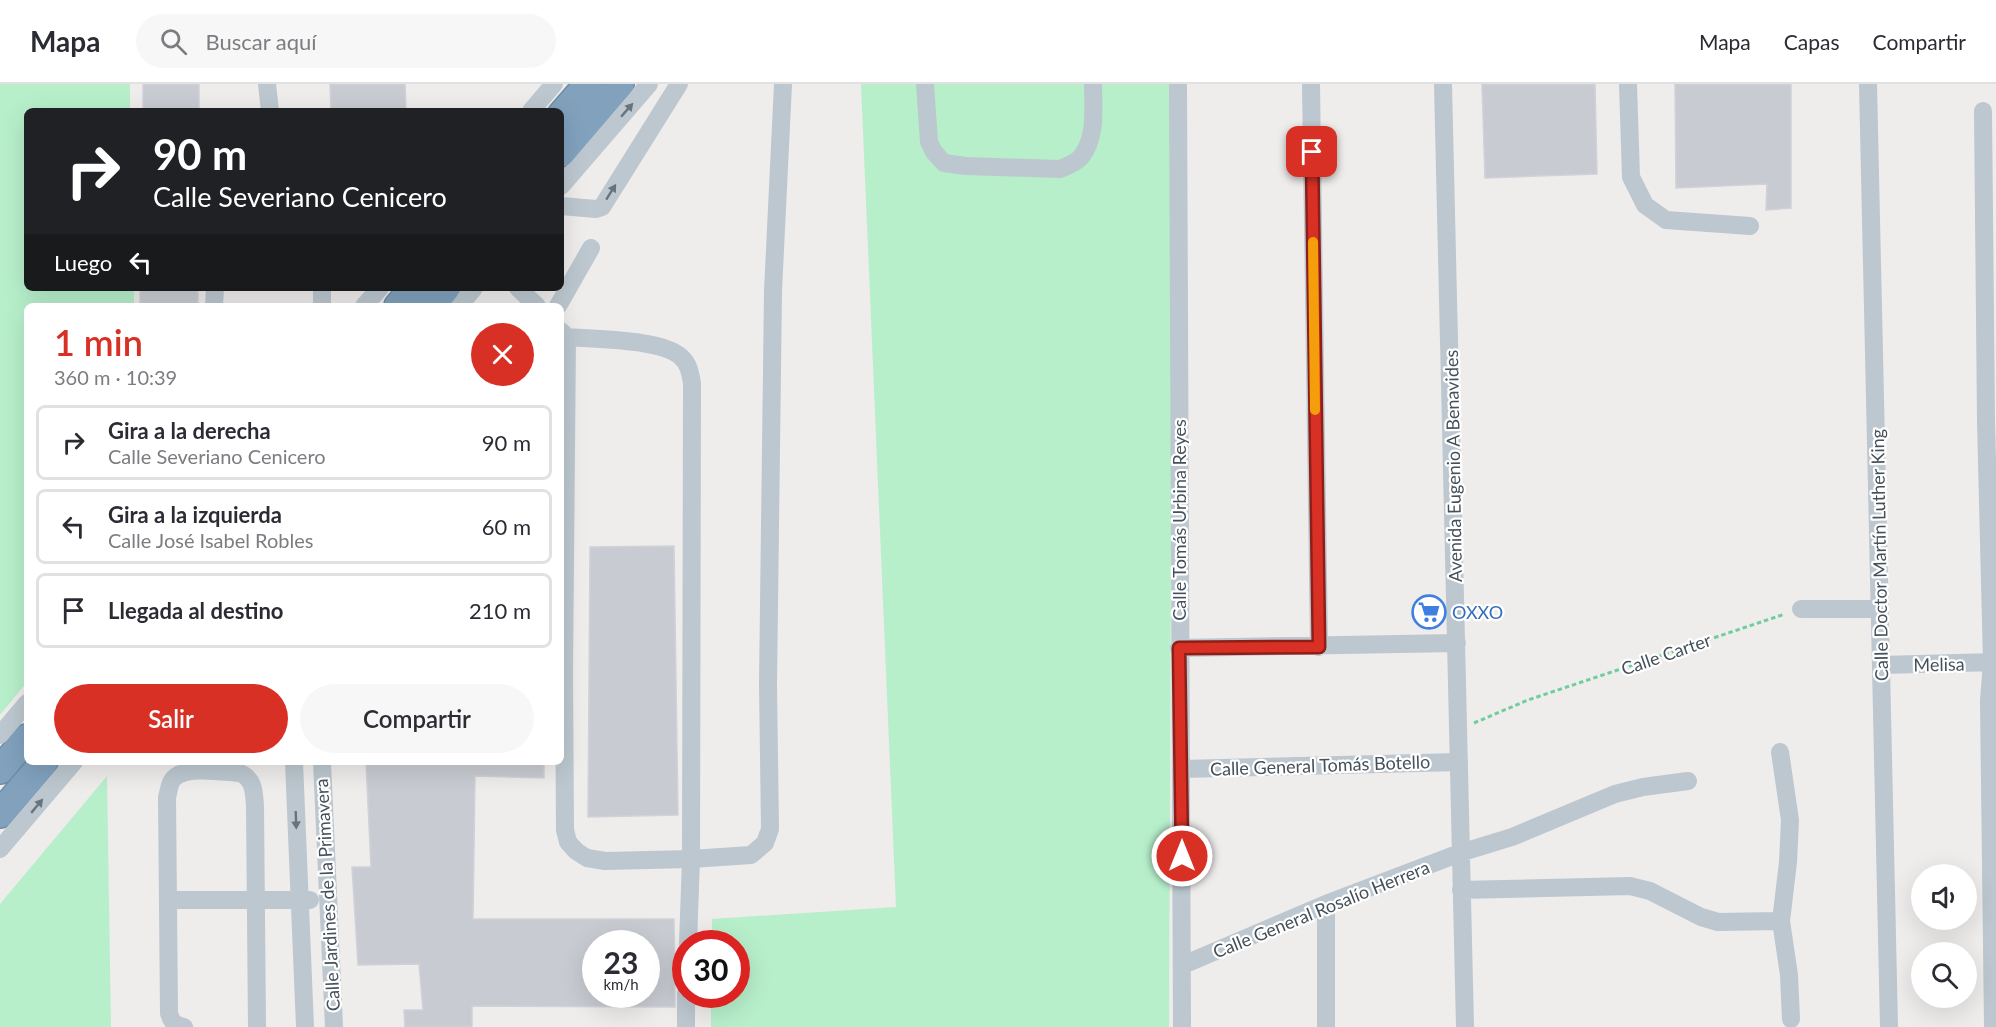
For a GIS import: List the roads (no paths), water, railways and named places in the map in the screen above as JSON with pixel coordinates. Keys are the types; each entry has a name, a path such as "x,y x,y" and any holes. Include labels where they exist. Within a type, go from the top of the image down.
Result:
{"highway":[{"path":"564,112 588,84"},
{"path":"564,149 620,84"},
{"path":"400,303 410,291"},
{"path":"434,303 444,291"},
{"path":"0,770 24,742"},
{"path":"0,814 41,765"}],"street":[{"path":"267,84 270,108"},
{"path":"534,108 554,84"},
{"path":"564,183 650,84"},
{"path":"564,206 596,209 602,207 679,84"},
{"path":"688,930 691,859 692,383 689,367 681,357 657,347 564,334 565,831 568,842 587,858 605,861 691,859 751,855 765,843 770,829 768,684 773,291 783,84"},
{"path":"925,84 928,142 944,163 966,166 1060,169 1081,157 1090,139 1094,115 1093,84"},
{"name":"Calle Tomás Urbina Reyes","path":"1178,84 1182,1027"},
{"path":"1311,84 1319,647"},
{"name":"Avenida Eugenio A Benavides","path":"1443,84 1465,1027"},
{"path":"1628,84 1631,177 1644,205 1666,220 1750,226"},
{"name":"Calle Doctor Martín Luther King","path":"1868,84 1889,1027"},
{"path":"1983,111 1991,264 1994,662 1989,701 1993,766 1993,1027"},
{"path":"560,303 591,248"},
{"path":"367,303 377,291"},
{"path":"462,303 472,291"},
{"path":"519,295 532,303"},
{"path":"1801,609 1880,609"},
{"path":"1179,648 1457,643"},
{"name":"Melisa","path":"1881,665 1994,662"},
{"path":"0,735 24,707"},
{"path":"1780,752 1790,820 1781,921 1789,975 1791,1019"},
{"name":"Calle General Tomás Botello","path":"1182,769 1459,762"},
{"path":"0,849 71,765"},
{"name":"Calle Jardines de la Primavera","path":"294,765 304,1027"},
{"name":"Calle Jardines de la Primavera","path":"321,765 334,1027"},
{"path":"184,1027 175,1025 169,1013 167,797 174,778 182,772 192,770 240,773 252,782 255,806 257,900 257,1027"},
{"name":"Calle General Rosalío Herrera","path":"1183,965 1326,904 1460,853 1512,837 1615,794 1643,787 1688,781"},
{"path":"1461,890 1630,886 1650,891 1701,917 1718,922 1781,921"},
{"path":"168,900 327,900"},
{"path":"1326,904 1326,1027"},
{"path":"686,1008 687,1027"}],"place":[{"name":"OXXO","path":"1429,612"}]}
